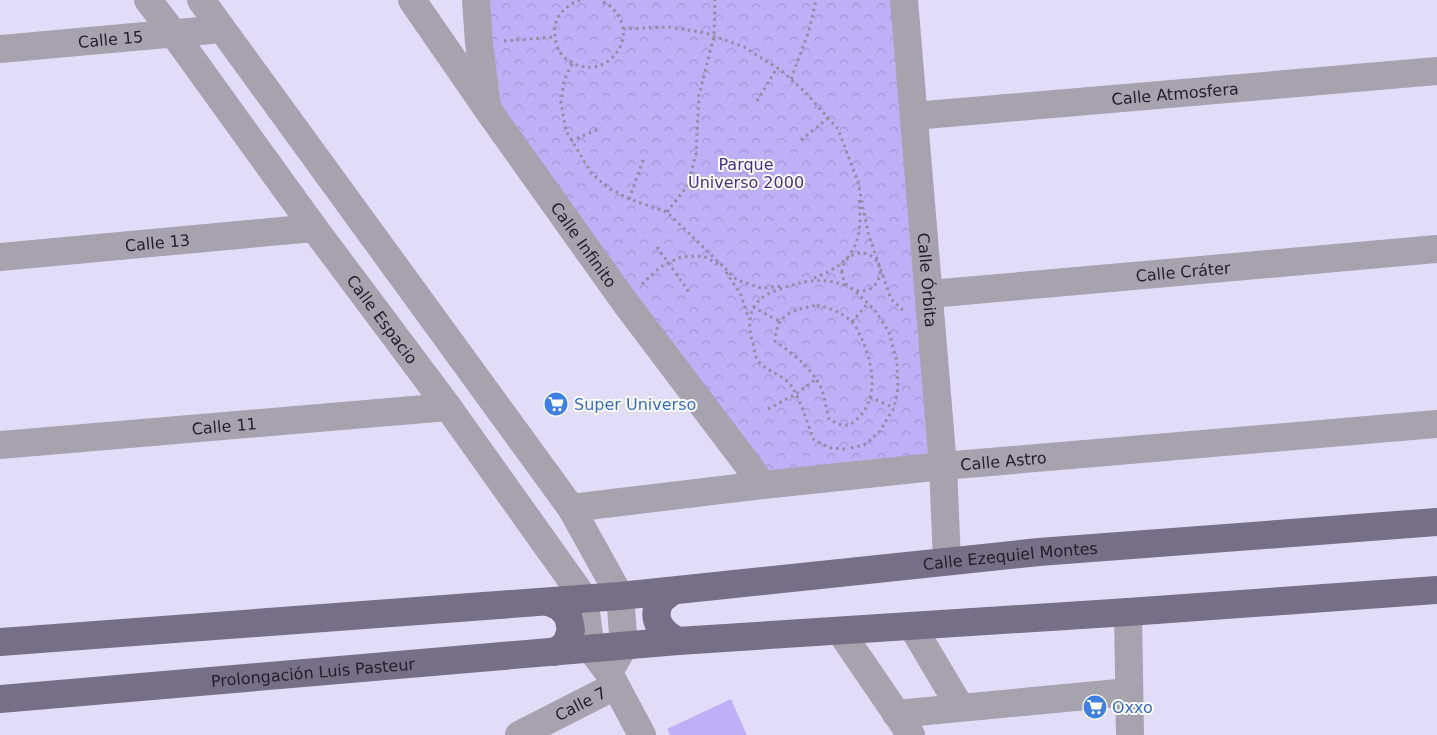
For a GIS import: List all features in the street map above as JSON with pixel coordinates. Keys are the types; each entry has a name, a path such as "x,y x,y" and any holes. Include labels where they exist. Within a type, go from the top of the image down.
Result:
{"main road":[{"name":"Calle Ezequiel Montes","path":"584,598 672,592 1039,552 1437,522"},
{"path":"624,646 1437,590"},
{"path":"672,592 660,602 656,616 661,630 669,637 678,641"},
{"path":"0,642 584,598"},
{"path":"549,602 560,607 568,616 571,630 566,644 555,652"},
{"name":"Prolongación Luis Pasteur","path":"0,699 624,646"}],"street":[{"name":"Calle Espacio","path":"148,0 314,228 448,407 584,598 591,649"},
{"path":"201,0 571,508 620,596 624,646 612,679"},
{"name":"Calle Infinito","path":"412,0 624,301 763,485"},
{"path":"476,0 479,43 488,110"},
{"name":"Calle Órbita","path":"904,0 930,294 943,466 947,561"},
{"name":"Calle 15","path":"0,50 222,29"},
{"name":"Calle Atmosfera","path":"914,116 1437,71"},
{"name":"Calle 13","path":"0,258 314,228"},
{"name":"Calle Cráter","path":"930,294 1437,249"},
{"name":"Calle 11","path":"0,445 448,407"},
{"name":"Calle Astro","path":"571,508 943,466 1437,424"},
{"path":"1128,612 1130,735"},
{"path":"912,626 960,707"},
{"path":"840,631 904,724 960,707 1129,692"},
{"path":"591,649 612,679 642,735"},
{"name":"Calle 7","path":"518,735 612,679"}],"path":[{"path":"580,0 570,4 559,15 554,29 556,44 562,56 572,64 584,68 595,68 606,64 615,56 621,46 624,35 621,20 612,7 599,0"},
{"path":"667,212 688,185 696,154 701,81 714,36 715,0"},
{"path":"791,79 809,31 816,0"},
{"path":"622,29 669,27 706,33 744,47 777,68 806,93 838,129 858,182 868,233 880,268 878,281 874,286 869,290 861,292 854,290"},
{"path":"479,43 555,37"},
{"path":"572,64 564,80 561,103 566,131 592,174 610,189 629,199 667,212 737,280 761,288 811,280 831,272 856,254 871,255 877,260 891,298 911,317 932,326"},
{"path":"757,101 777,68"},
{"path":"801,140 828,118"},
{"path":"571,141 601,128"},
{"path":"629,199 644,158"},
{"path":"847,286 842,272 844,264 858,241 861,216 858,182"},
{"path":"657,247 689,292"},
{"path":"624,301 660,267 681,257 703,256 722,266 741,295 749,320 751,340 757,359 791,385 814,440 830,448 847,449 866,444 880,431 894,408 898,388 898,362 889,332 874,309 854,290 833,280 811,280"},
{"path":"749,320 753,307 766,294 789,285"},
{"path":"852,322 868,303"},
{"path":"816,305 834,310 852,322 868,351 872,370 870,397 862,415 851,425 840,426 829,419 822,390 803,362 775,341 776,329 779,321 798,309 816,305"},
{"path":"753,307 779,321"},
{"path":"768,409 796,394 816,379"},
{"path":"870,397 894,408"}],"green space":[{"name":"Parque Universo 2000","path":"476,0 904,0 943,466 763,485 488,110"},
{"path":"731,699 747,735 670,735 667,729"}],"place":[{"name":"Super Universo","path":"556,404"},
{"name":"Oxxo","path":"1095,707"}]}
